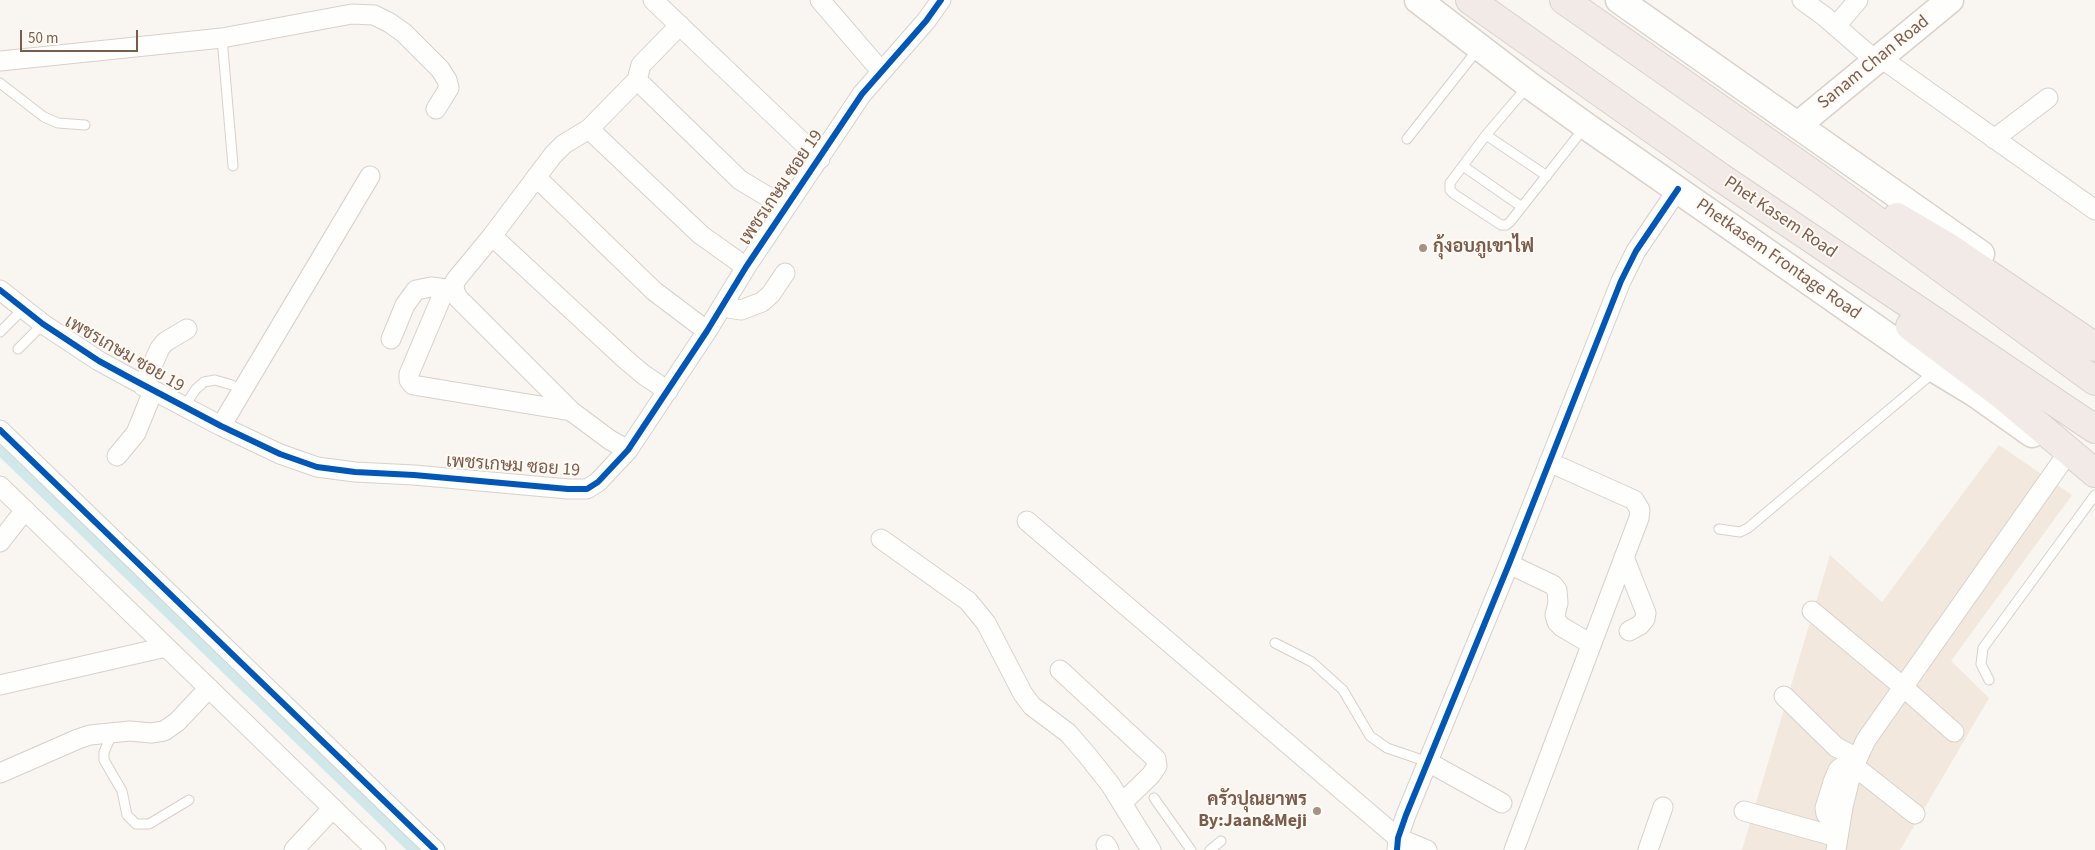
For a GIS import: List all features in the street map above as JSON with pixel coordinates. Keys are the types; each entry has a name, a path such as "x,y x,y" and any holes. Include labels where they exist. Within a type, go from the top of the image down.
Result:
{"highway":[{"name":"Phet Kasem Road","path":"1470,0 1758,202 2085,423"},
{"path":"1564,0 1749,129 2095,381"},
{"path":"1749,129 1948,247 2095,347"},
{"path":"1758,202 1892,312 2002,396 2095,473"}],"main road":[{"name":"Phetkasem Frontage Road","path":"1418,0 1528,85 1586,126 1936,370 1974,393 2095,477"},
{"path":"1619,0 2095,334"},
{"name":"Sanam Chan Road","path":"1798,125 1950,0"}],"street":[{"path":"653,0 820,159"},
{"path":"820,0 881,71"},
{"name":"เพชรเกษม ซอย 19","path":"0,290 43,324 99,361 221,426 280,454 317,467 355,472 587,489 598,482 628,450 707,331 785,207 820,159 862,94 926,21 941,0"},
{"path":"1802,0 1879,59 2095,210"},
{"path":"1836,26 1858,0"},
{"path":"0,60 222,38 352,14 374,15 404,33 440,69 448,80 448,88 436,109"},
{"path":"571,411 413,385 408,380 409,374 449,289 455,281 564,144 589,129 637,80 641,65 648,56 680,25"},
{"path":"637,80 740,180 785,207"},
{"path":"1994,139 2048,98"},
{"path":"589,129 701,235 746,267"},
{"path":"221,426 370,176"},
{"path":"536,178 654,291 707,331"},
{"path":"1397,844 1428,762 1621,281 1636,251 1678,189"},
{"path":"492,236 625,359 668,391"},
{"path":"722,307 741,310 762,302 771,294 785,273"},
{"path":"391,339 405,305 416,290 431,287 449,289 571,411 610,440 628,450"},
{"path":"117,456 136,433 160,348 165,342 187,329"},
{"path":"0,430 435,850"},
{"path":"1744,811 1837,838 1856,762 1866,740 1902,686 2065,457"},
{"path":"1514,850 1639,518 1638,505 1634,500 1548,462"},
{"path":"0,486 376,850"},
{"path":"0,542 25,510"},
{"path":"1027,521 1397,844 1427,850"},
{"path":"881,540 968,601 986,623 1023,694 1032,706 1068,733 1110,784 1150,850"},
{"path":"1624,557 1646,613 1645,619 1640,625 1629,631"},
{"path":"1509,564 1553,585 1557,590 1558,603 1555,615 1557,622 1591,644"},
{"path":"1812,611 1954,732"},
{"path":"0,685 166,647"},
{"path":"1060,670 1156,759 1157,766 1151,775 1122,803"},
{"path":"0,773 90,735 130,731 151,733 164,731 176,722 209,688"},
{"path":"1784,696 1836,747 1915,814"},
{"path":"1428,762 1502,803"},
{"path":"1648,850 1663,807"},
{"path":"294,850 333,808"}],"lane":[{"path":"222,38 233,166"},
{"path":"1407,140 1480,47"},
{"path":"0,83 44,117 58,123 85,125"},
{"path":"1528,85 1486,135 1450,183 1450,190 1454,194 1501,225 1510,222 1586,126"},
{"path":"1486,135 1547,176"},
{"path":"1463,166 1522,207"},
{"path":"0,332 23,309"},
{"path":"18,349 43,324"},
{"path":"1719,529 1740,532 1748,528 1936,370"},
{"path":"184,407 196,389 204,382 215,380 232,385"},
{"path":"1989,680 1981,664 1984,648 2095,495"},
{"path":"1275,643 1312,662 1343,690 1370,736 1387,748 1428,762"},
{"path":"112,734 104,752 104,760 122,790 127,814 136,824 149,824 189,800"},
{"path":"1154,798 1191,850"},
{"path":"1210,850 1221,841"}],"shaded area":[{"path":"1999,445 2072,495 1951,661 1989,698 1900,850 1742,850 1830,555 1882,602"}],"waterway":[{"path":"0,446 418,850"}],"cycle path":[{"path":"0,290 43,324 99,361 221,426 280,454 317,467 355,472 587,489 598,482 628,450 707,331 746,267 862,94 926,21 941,0"},
{"path":"1397,850 1398,838 1406,815 1509,564 1621,281 1636,251 1678,189"},
{"path":"0,430 435,850"}],"place":[{"name":"กุ้งอบภูเขาไฟ","path":"1423,248"},
{"name":"ครัวปุณยาพร By:Jaan&Meji","path":"1317,811"}]}
